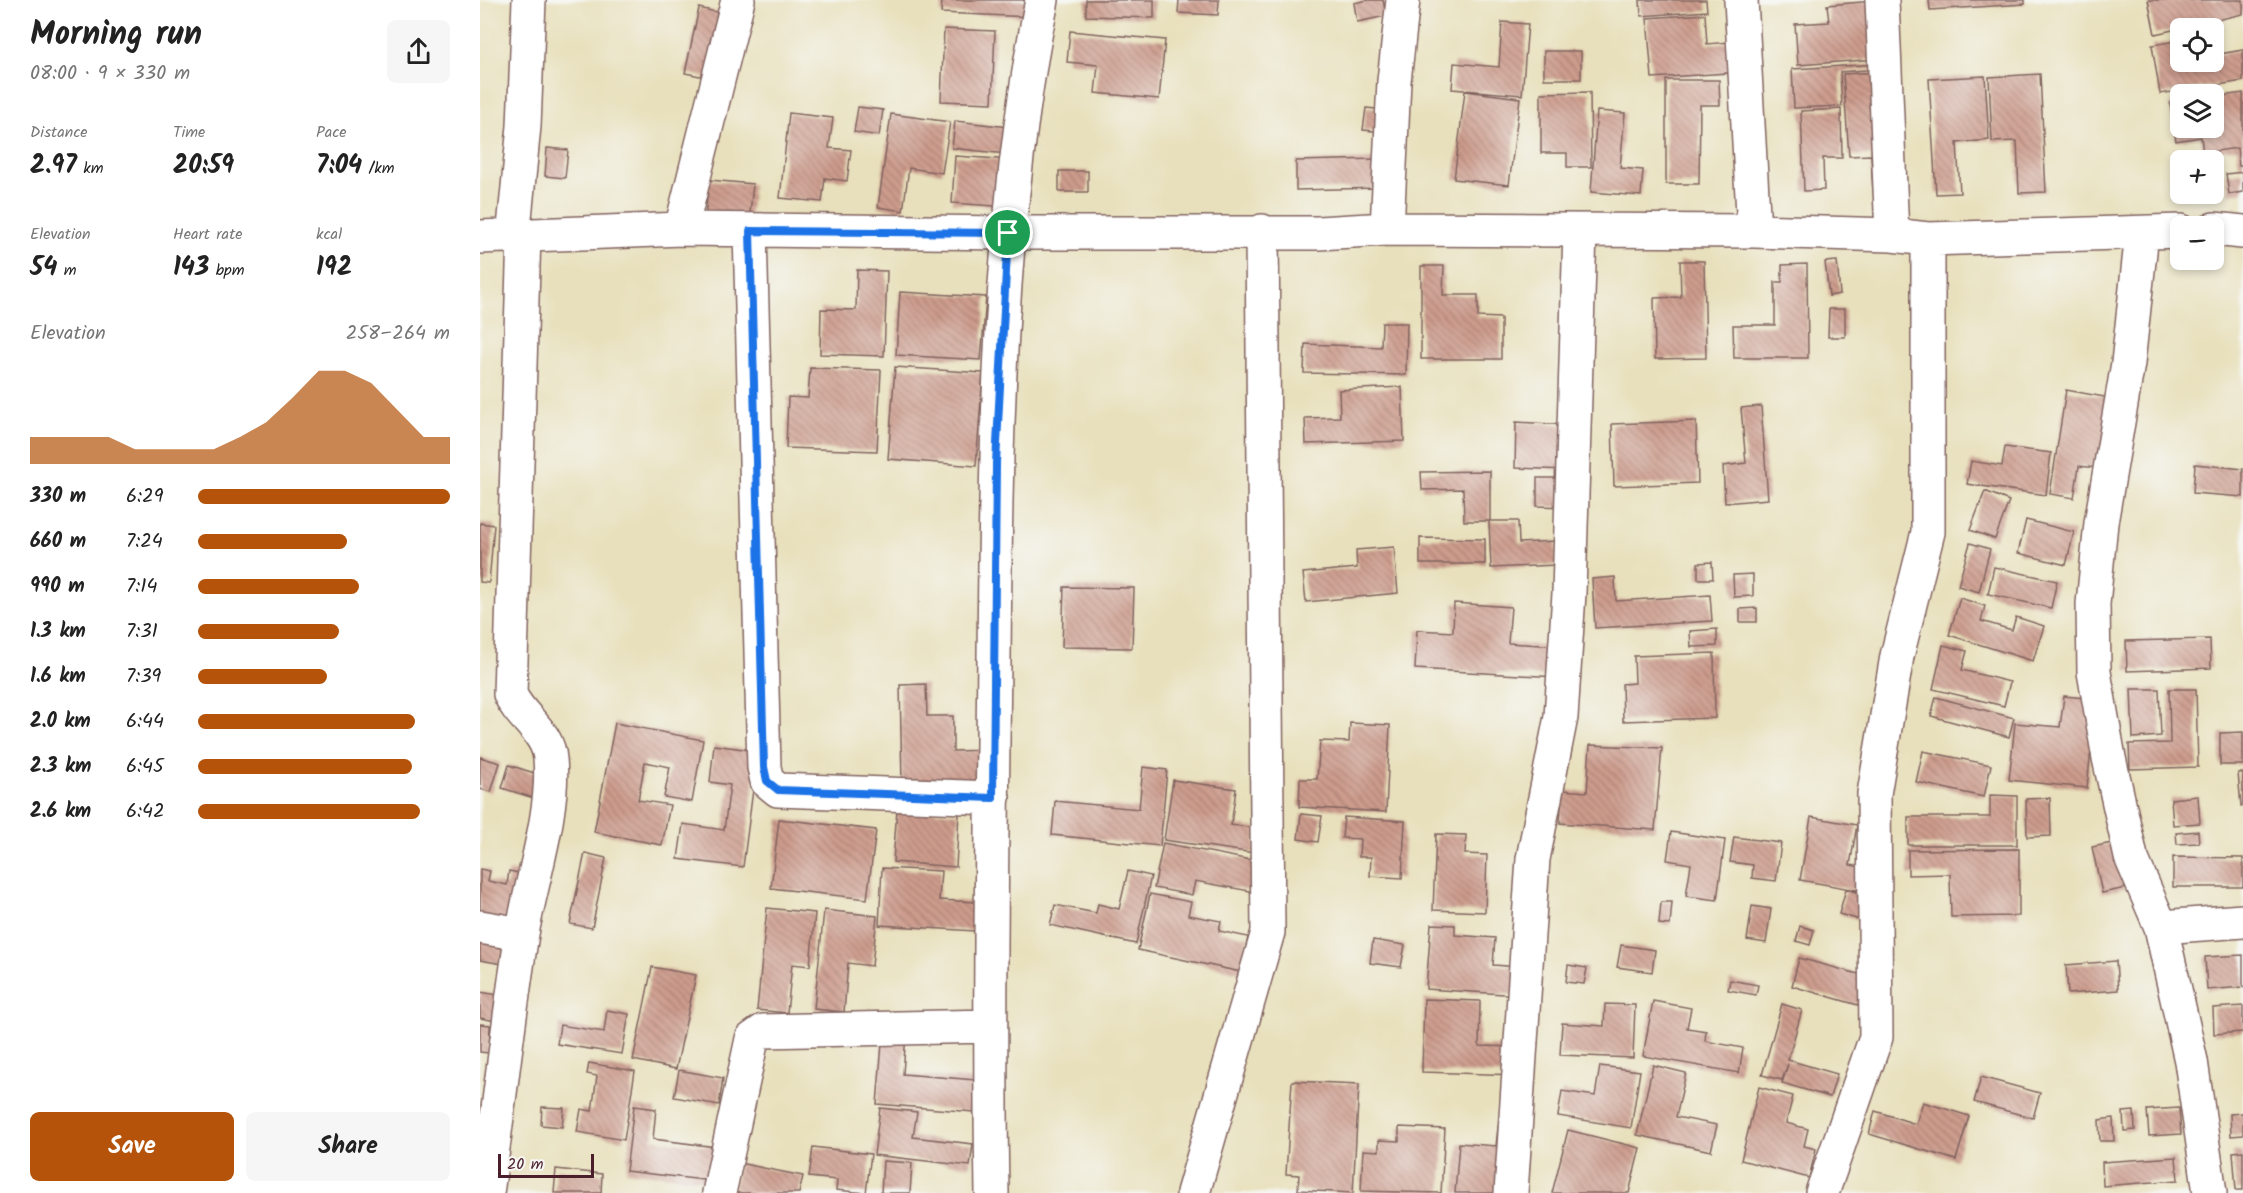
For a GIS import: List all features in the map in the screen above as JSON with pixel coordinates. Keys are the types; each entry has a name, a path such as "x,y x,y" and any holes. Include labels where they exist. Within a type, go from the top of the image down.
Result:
{"street":[{"path":"487,1193 522,934 550,792 550,757 546,743 539,731 515,706 510,694 519,236 529,0"},
{"path":"681,229 738,0"},
{"path":"992,1193 990,1026 996,463 1008,233 1030,57 1042,0"},
{"path":"1388,229 1394,81 1403,0"},
{"path":"1741,0 1754,231"},
{"path":"1882,0 1892,235"},
{"path":"480,237 681,229 1008,233 1262,231 1318,233 1388,229 1754,231 1892,235 1928,239 2170,232"},
{"path":"2224,230 2243,232"},
{"path":"750,231 764,767 767,781 778,790 993,798"},
{"path":"1193,1193 1268,932 1262,231"},
{"path":"1511,1193 1533,859 1561,717 1569,593 1580,231"},
{"path":"2142,233 2128,363 2101,522 2093,604 2094,672 2109,758 2131,857 2161,927 2191,1061 2211,1193"},
{"path":"1822,1193 1876,1037 1874,794 1897,656 1928,532 1928,239"},
{"path":"2161,927 2243,921"},
{"path":"480,927 522,934"},
{"path":"719,1193 752,1039 762,1031 990,1026"}],"building":[{"path":"942,0 1034,0 1033,17 941,13"},
{"path":"1086,0 1154,0 1154,18 1086,16"},
{"path":"1179,0 1219,0 1218,15 1178,13"},
{"path":"1383,0 1386,16 1357,22 1354,3"},
{"path":"1640,0 1706,0 1707,11 1641,16"},
{"path":"1929,0 2025,0 2025,4 1930,10"},
{"path":"2148,0 2243,0 2243,14 2224,18 2170,18 2170,31 2155,34"},
{"path":"1874,1 1878,59 1798,65 1795,24 1829,22 1827,5"},
{"path":"699,8 725,14 710,78 685,73"},
{"path":"1705,14 1707,44 1741,41 1743,72 1652,78 1647,18"},
{"path":"1502,22 1528,24 1522,95 1452,89 1454,63 1499,67"},
{"path":"944,29 995,31 992,103 941,101"},
{"path":"1070,31 1165,40 1159,99 1095,93 1098,65 1067,62"},
{"path":"2170,42 2170,72 2224,72 2224,53 2243,50 2243,81 2224,84 2170,84 2170,92 2160,94 2152,45"},
{"path":"1544,51 1581,51 1581,79 1544,79"},
{"path":"1879,64 1879,69 1840,72 1842,106 1794,108 1792,69"},
{"path":"1880,72 1890,191 1873,192 1871,155 1849,156 1843,74"},
{"path":"2040,74 2046,192 2019,193 2017,141 1992,142 1989,77"},
{"path":"1985,76 1989,140 1957,143 1960,193 1936,194 1929,79"},
{"path":"1666,80 1719,80 1720,105 1700,105 1699,184 1666,184"},
{"path":"1465,91 1520,98 1509,185 1454,179"},
{"path":"1590,92 1591,167 1567,167 1567,153 1541,153 1541,93"},
{"path":"2243,93 2243,166 2239,166 2237,148 2203,150 2201,138 2224,138 2224,96"},
{"path":"858,107 883,110 879,136 854,132"},
{"path":"1366,108 1386,110 1384,132 1363,130"},
{"path":"1841,109 1842,158 1823,158 1824,190 1804,191 1801,111"},
{"path":"1597,111 1625,113 1620,168 1643,170 1641,196 1591,192"},
{"path":"789,113 833,118 829,148 851,150 847,181 825,178 822,202 780,198"},
{"path":"891,114 950,122 942,173 909,168 903,211 878,207"},
{"path":"955,121 1018,128 1016,155 952,148"},
{"path":"2176,138 2195,138 2176,141"},
{"path":"547,148 568,150 565,178 545,176"},
{"path":"955,156 1012,160 1009,207 952,203"},
{"path":"1378,159 1379,188 1296,190 1296,161"},
{"path":"1059,171 1088,171 1088,192 1059,192"},
{"path":"2243,172 2243,192 2229,194 2226,174"},
{"path":"709,180 753,184 749,223 705,219"},
{"path":"1680,261 1704,261 1706,358 1655,359 1654,298 1681,297"},
{"path":"1837,261 1840,294 1829,296 1825,262"},
{"path":"1807,264 1808,358 1734,358 1733,325 1775,325 1775,282 1782,282 1782,265"},
{"path":"1421,266 1444,266 1443,295 1478,295 1478,317 1501,318 1501,359 1421,359"},
{"path":"857,270 887,271 884,356 820,354 821,309 856,310"},
{"path":"900,292 986,297 981,360 896,355"},
{"path":"1829,309 1845,309 1845,337 1828,337"},
{"path":"1382,323 1407,323 1406,375 1304,373 1305,344 1381,347"},
{"path":"895,367 983,373 976,466 888,459"},
{"path":"810,368 881,370 877,451 786,448 788,397 808,398"},
{"path":"1402,387 1404,441 1306,444 1305,418 1340,417 1339,390"},
{"path":"2066,390 2116,399 2106,469 2079,466 2074,498 2050,494"},
{"path":"1761,406 1768,499 1725,503 1723,466 1746,463 1741,408"},
{"path":"1696,421 1698,483 1614,486 1612,424"},
{"path":"1516,422 1568,425 1566,470 1515,468"},
{"path":"2005,447 2051,453 2046,495 1967,484 1971,461 2002,466"},
{"path":"2195,464 2243,469 2243,497 2193,493"},
{"path":"1490,471 1490,521 1464,521 1463,489 1422,490 1421,472"},
{"path":"1537,478 1567,478 1566,507 1537,506"},
{"path":"1985,491 2009,501 1995,539 1970,530"},
{"path":"2026,520 2074,532 2066,565 2018,553"},
{"path":"1489,521 1518,521 1519,543 1556,541 1557,565 1491,568"},
{"path":"480,523 494,525 489,583 480,582"},
{"path":"1420,538 1485,539 1485,564 1420,564"},
{"path":"1970,543 1990,549 1979,592 1958,586"},
{"path":"1394,547 1398,593 1306,602 1303,573 1357,568 1356,550"},
{"path":"1712,562 1713,579 1698,579 1698,563"},
{"path":"1994,567 2057,581 2051,608 1988,594"},
{"path":"1753,574 1753,596 1734,597 1733,575"},
{"path":"1615,577 1616,601 1710,595 1712,621 1595,628 1592,579"},
{"path":"1064,587 1134,588 1132,648 1062,647"},
{"path":"1960,598 1985,606 1981,621 2012,630 2016,617 2044,626 2033,661 1949,635"},
{"path":"1454,603 1511,607 1508,643 1558,646 1557,677 1415,669 1417,630 1453,632"},
{"path":"1757,608 1757,622 1740,622 1740,609"},
{"path":"1717,629 1717,646 1691,647 1690,631"},
{"path":"2210,639 2211,668 2127,671 2126,641"},
{"path":"1943,645 1967,651 1962,670 2010,682 2004,706 1933,689"},
{"path":"1714,653 1715,718 1623,721 1622,684 1635,683 1634,656"},
{"path":"926,684 927,716 953,716 953,751 991,750 992,782 902,784 900,685"},
{"path":"2131,689 2159,689 2161,736 2133,738"},
{"path":"2169,689 2196,689 2198,767 2130,769 2129,744 2170,743"},
{"path":"2064,696 2096,699 2087,788 2009,780 2015,723 2060,727"},
{"path":"1936,697 2014,718 2009,737 1931,716"},
{"path":"615,723 703,740 692,802 664,797 670,767 645,762 638,800 670,805 662,845 594,832"},
{"path":"1350,723 1390,725 1386,812 1299,807 1300,779 1317,779 1320,741 1349,742"},
{"path":"2243,732 2243,765 2220,765 2220,733"},
{"path":"714,745 758,751 743,867 678,859 683,824 724,830 730,785 710,782"},
{"path":"1590,745 1662,748 1655,830 1560,823 1562,790 1587,792"},
{"path":"1923,751 1991,765 1984,797 1916,782"},
{"path":"480,757 500,763 491,792 480,789"},
{"path":"509,765 547,777 540,800 502,788"},
{"path":"1143,767 1167,770 1160,846 1052,835 1055,801 1139,809"},
{"path":"2238,773 2243,773 2243,806 2241,806"},
{"path":"1173,780 1236,789 1231,825 1257,828 1254,853 1164,840"},
{"path":"1990,795 2017,796 2017,845 1908,845 1908,817 1990,817"},
{"path":"2198,796 2200,823 2173,825 2171,799"},
{"path":"2050,798 2051,836 2027,837 2026,799"},
{"path":"897,809 959,813 956,867 893,862"},
{"path":"1301,814 1322,816 1318,842 1298,839"},
{"path":"1344,817 1405,821 1402,878 1370,876 1371,857 1359,857 1360,839 1342,838"},
{"path":"1811,817 1857,825 1850,865 1871,869 1867,892 1800,880"},
{"path":"779,819 876,830 867,899 771,888"},
{"path":"2198,831 2199,843 2177,844 2176,833"},
{"path":"1671,832 1725,840 1717,900 1686,896 1691,864 1667,860"},
{"path":"1436,834 1466,835 1465,854 1487,855 1485,912 1433,910"},
{"path":"1734,837 1781,843 1776,881 1752,878 1753,865 1730,862"},
{"path":"2117,842 2126,888 2102,893 2092,847"},
{"path":"1163,843 1261,862 1255,892 1195,881 1192,895 1154,888"},
{"path":"2019,849 2019,916 1951,917 1950,874 1908,875 1908,850"},
{"path":"585,853 606,858 592,928 570,924"},
{"path":"2173,857 2243,858 2243,887 2173,887"},
{"path":"882,868 941,871 939,900 977,902 975,931 879,925"},
{"path":"480,869 490,871 488,881 507,885 509,871 524,874 514,925 480,919"},
{"path":"1128,871 1151,876 1136,944 1050,925 1055,905 1096,913 1098,904 1119,909"},
{"path":"1846,889 1867,895 1860,920 1839,914"},
{"path":"1150,894 1191,902 1188,915 1221,921 1219,931 1248,937 1241,972 1138,950"},
{"path":"1661,902 1672,902 1670,925 1659,924"},
{"path":"1752,906 1771,909 1766,943 1747,940"},
{"path":"767,908 815,913 810,966 792,964 787,1013 757,1010"},
{"path":"824,910 877,916 872,966 848,963 844,1012 814,1009"},
{"path":"1431,924 1455,925 1455,935 1495,938 1493,965 1521,967 1519,995 1426,989"},
{"path":"1800,926 1814,930 1810,945 1796,941"},
{"path":"480,938 518,944 514,966 480,960"},
{"path":"1373,940 1405,945 1401,967 1370,963"},
{"path":"1621,945 1655,950 1652,972 1617,967"},
{"path":"2243,955 2243,987 2207,990 2205,957"},
{"path":"1799,958 1866,976 1858,1005 1792,986"},
{"path":"2116,961 2118,990 2068,994 2066,965"},
{"path":"1568,965 1587,968 1584,984 1566,982"},
{"path":"652,967 696,975 676,1069 633,1060"},
{"path":"1730,980 1758,985 1756,995 1728,990"},
{"path":"480,992 505,996 501,1022 480,1018"},
{"path":"1424,999 1480,1001 1479,1046 1519,1047 1518,1075 1422,1072"},
{"path":"1653,1001 1691,1008 1687,1028 1706,1031 1705,1041 1743,1048 1739,1073 1643,1056"},
{"path":"1605,1004 1635,1005 1633,1058 1560,1055 1562,1023 1604,1026"},
{"path":"1782,1004 1802,1010 1788,1060 1837,1074 1830,1097 1782,1083 1788,1064 1782,1080 1762,1075"},
{"path":"2243,1006 2243,1032 2214,1034 2213,1008"},
{"path":"607,1010 629,1014 622,1054 557,1044 560,1025 604,1032"},
{"path":"480,1024 490,1025 489,1053 480,1052"},
{"path":"883,1031 906,1034 903,1074 976,1080 974,1112 877,1104"},
{"path":"589,1063 635,1071 624,1140 577,1132 581,1109 592,1111 597,1076 587,1074"},
{"path":"1653,1065 1686,1073 1676,1117 1717,1125 1711,1151 1637,1135"},
{"path":"1600,1066 1640,1071 1631,1128 1558,1116 1562,1091 1595,1096"},
{"path":"679,1070 723,1078 719,1105 674,1097"},
{"path":"1981,1077 2040,1093 2033,1118 1974,1102"},
{"path":"1292,1081 1359,1084 1353,1193 1298,1190 1299,1175 1286,1174"},
{"path":"1759,1087 1793,1096 1786,1123 1808,1129 1804,1146 1816,1149 1809,1178 1741,1160"},
{"path":"1923,1102 1969,1116 1956,1160 1869,1134 1875,1111 1916,1124"},
{"path":"634,1106 656,1109 653,1139 716,1147 712,1181 626,1171"},
{"path":"542,1107 564,1108 562,1127 541,1125"},
{"path":"880,1108 917,1112 913,1137 973,1144 970,1166 874,1155"},
{"path":"2179,1108 2181,1134 2149,1136 2147,1110"},
{"path":"2134,1111 2135,1130 2124,1131 2123,1112"},
{"path":"2243,1113 2243,1135 2231,1136 2230,1114"},
{"path":"2113,1118 2114,1141 2100,1141 2099,1120"},
{"path":"1399,1127 1445,1129 1441,1193 1361,1191 1363,1150 1379,1151 1379,1140 1399,1141"},
{"path":"1498,1127 1509,1127 1503,1193 1455,1193 1459,1143 1496,1146"},
{"path":"1568,1130 1640,1148 1629,1193 1552,1193"},
{"path":"813,1147 871,1154 866,1193 836,1190 837,1180 809,1177"},
{"path":"2243,1151 2243,1190 2236,1190 2233,1152"},
{"path":"2176,1157 2178,1180 2103,1186 2102,1162"},
{"path":"883,1161 912,1163 910,1193 881,1193"},
{"path":"739,1163 803,1176 799,1193 733,1193"},
{"path":"556,1169 602,1174 601,1193 554,1193"}],"route":[{"path":"750,231 1008,233 996,463 993,798 778,790 767,781 764,767 750,231"}]}
